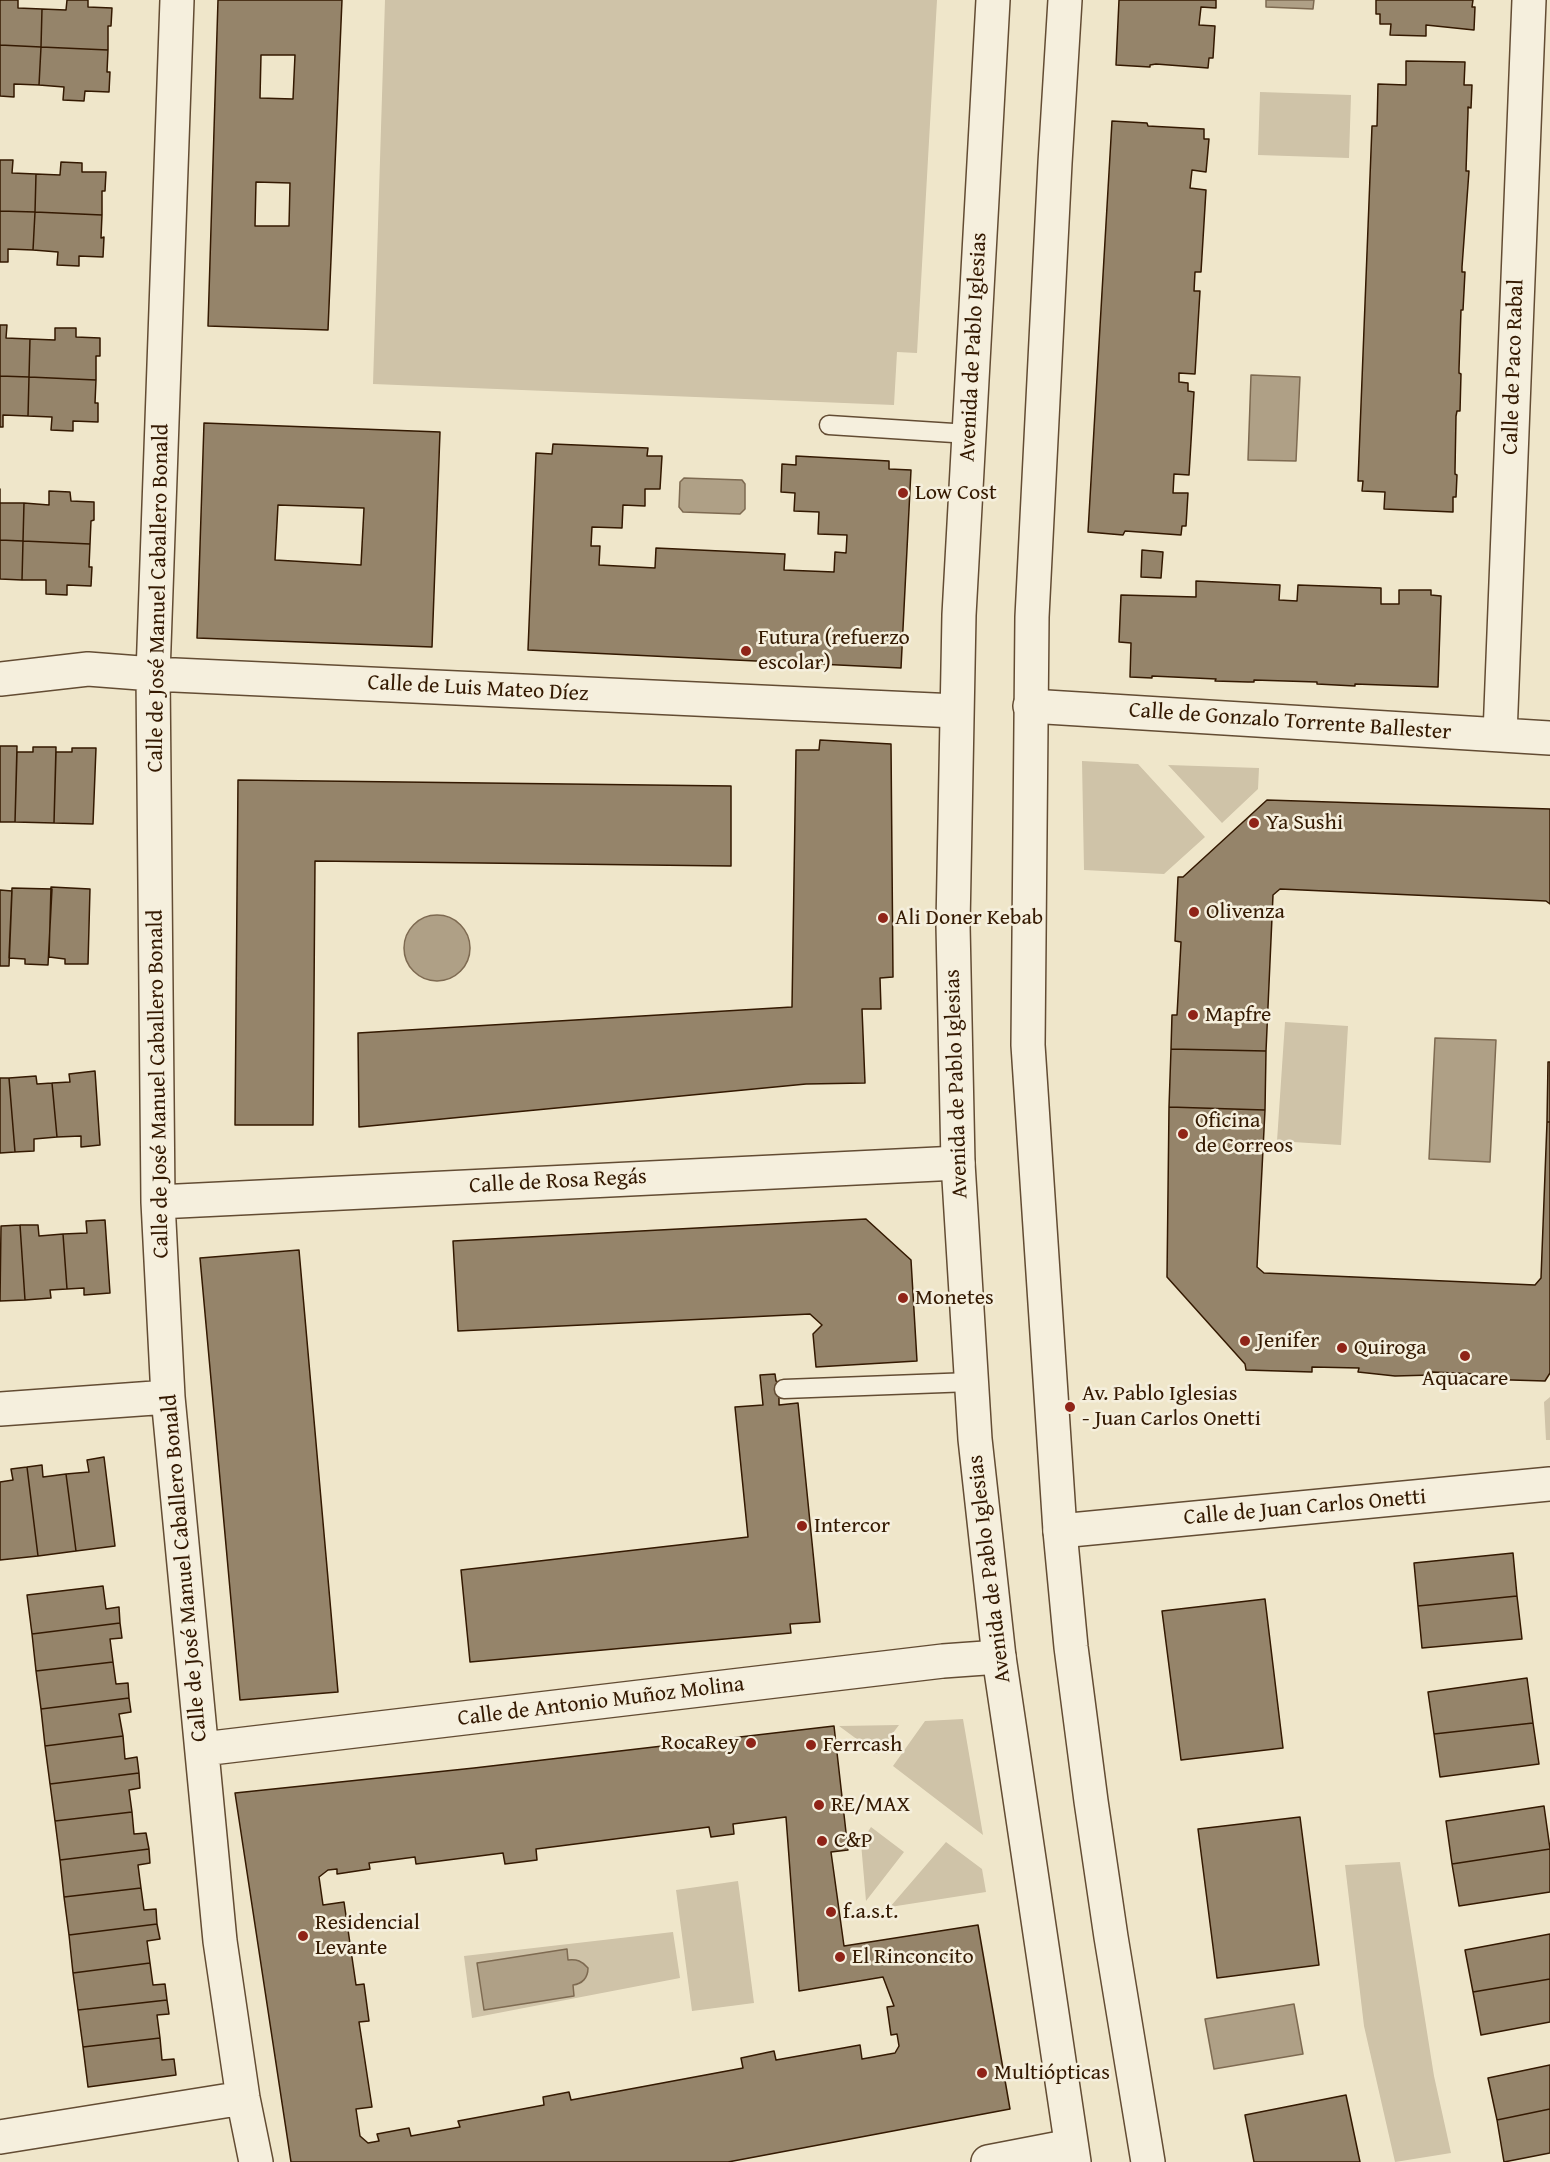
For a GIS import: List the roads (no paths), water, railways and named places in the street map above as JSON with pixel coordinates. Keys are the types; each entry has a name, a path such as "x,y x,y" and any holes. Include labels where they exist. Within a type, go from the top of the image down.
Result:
{"street":[{"name":"Calle de José Manuel Caballero Bonald","path":"177,0 153,674 158,1202 168,1397 220,1941 243,2098 256,2162"},
{"name":"Avenida de Pablo Iglesias","path":"993,0 959,615 956,711 953,925 958,1163 970,1382 999,1657 1072,2154"},
{"path":"1065,0 1033,593 1030,706 1029,1045 1060,1531 1071,1647 1111,1937 1148,2162"},
{"name":"Calle de Paco Rabal","path":"1500,735 1529,0"},
{"name":"Calle de Luis Mateo Díez","path":"0,679 88,669 153,674 956,711"},
{"name":"Calle de Gonzalo Torrente Ballester","path":"1030,706 1550,738"},
{"name":"Calle de Rosa Regás","path":"158,1202 958,1163"},
{"path":"0,1409 168,1397"},
{"name":"Calle de Juan Carlos Onetti","path":"1060,1531 1550,1485"},
{"name":"Calle de Antonio Muñoz Molina","path":"203,1749 931,1663 999,1657"},
{"path":"0,2137 243,2098"},
{"path":"988,2162 1072,2154"}],"lane":[{"path":"829,426 969,434"},
{"path":"784,1389 970,1382"}],"place":[{"name":"Low Cost","path":"903,493"},
{"name":"Futura (refuerzo escolar)","path":"746,651"},
{"name":"Ya Sushi","path":"1254,823"},
{"name":"Olivenza","path":"1194,912"},
{"name":"Ali Doner Kebab","path":"883,918"},
{"name":"Mapfre","path":"1193,1015"},
{"name":"Oficina de Correos","path":"1183,1134"},
{"name":"Monetes","path":"903,1298"},
{"name":"Jenifer","path":"1245,1341"},
{"name":"Quiroga","path":"1342,1348"},
{"name":"Aquacare","path":"1465,1356"},
{"name":"Av. Pablo Iglesias - Juan Carlos Onetti","path":"1070,1407"},
{"name":"Intercor","path":"802,1526"},
{"name":"RocaRey","path":"751,1743"},
{"name":"Ferrcash","path":"811,1745"},
{"name":"RE/MAX","path":"819,1805"},
{"name":"C&P","path":"822,1841"},
{"name":"f.a.s.t.","path":"831,1912"},
{"name":"Residencial Levante","path":"303,1936"},
{"name":"El Rinconcito","path":"840,1957"},
{"name":"Multiópticas","path":"982,2073"}]}
